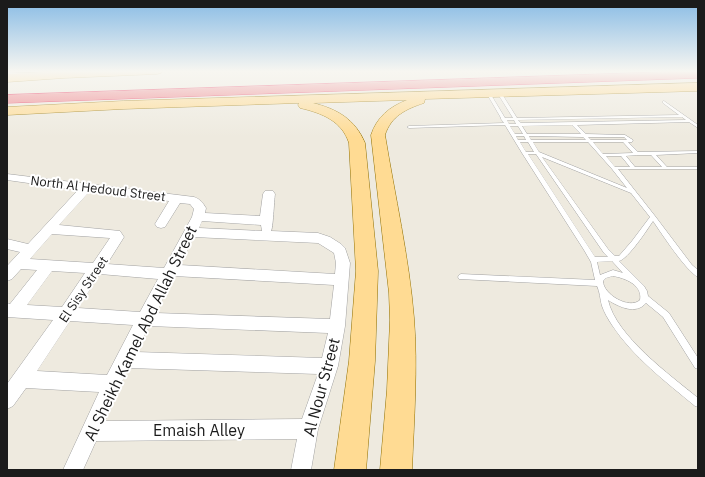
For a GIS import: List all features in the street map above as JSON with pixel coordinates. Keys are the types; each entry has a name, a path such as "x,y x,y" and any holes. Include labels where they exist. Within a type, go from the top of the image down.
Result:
{"highway":[{"path":"7,99 65,93"}],"main road":[{"path":"7,111 286,100 517,93"},
{"path":"378,135 383,121 391,113 408,104 431,96"},
{"path":"286,100 319,109 334,115 350,127 356,137"},
{"path":"350,470 362,361 367,271 356,129 351,117 363,112 378,135 399,286 402,320 401,390 396,470"}],"street":[{"name":"North Al Hedoud Street","path":"7,177 183,199"},
{"path":"7,275 87,187"},
{"path":"269,194 266,221 267,230 278,236"},
{"path":"161,224 183,199"},
{"name":"Al Sheikh Kamel Abd Allah Street","path":"73,470 123,360 198,217 200,212 198,204 183,199"},
{"path":"198,217 266,221"},
{"name":"El Sisy Street","path":"7,399 116,241 117,235 48,229"},
{"path":"190,232 278,236"},
{"name":"Al Nour Street","path":"278,236 318,238 331,243 340,252 343,263 337,326 329,366 308,430 301,470"},
{"path":"7,244 29,250"},
{"path":"18,263 97,269 341,280"},
{"path":"10,311 49,265"},
{"path":"10,311 144,319 337,326"},
{"path":"123,360 329,366"},
{"path":"21,379 112,384"},
{"name":"Emaish Alley","path":"90,431 308,430"}],"lane":[{"path":"494,94 517,119 537,153 613,260 639,284 644,291 645,298 644,302 639,305 632,306 616,302 603,292"},
{"path":"494,94 506,123 513,135 593,260 607,310 628,340 656,368 698,403"},
{"path":"664,102 698,127"},
{"path":"506,123 517,119 684,116"},
{"path":"616,118 622,122"},
{"path":"569,119 603,155 635,193 690,267 698,274"},
{"path":"409,127 506,123 521,125 690,120"},
{"path":"513,135 625,136 631,140 624,142 517,141"},
{"path":"624,142 637,154"},
{"path":"524,153 537,153 635,193"},
{"path":"603,155 698,153"},
{"path":"622,154 634,168"},
{"path":"652,154 666,168"},
{"path":"614,168 698,168"},
{"path":"593,260 613,260 622,257 653,216"},
{"path":"599,283 601,277 606,274 613,273 622,275 639,284"},
{"path":"461,277 599,283"},
{"path":"645,298 670,321 698,365"}]}
